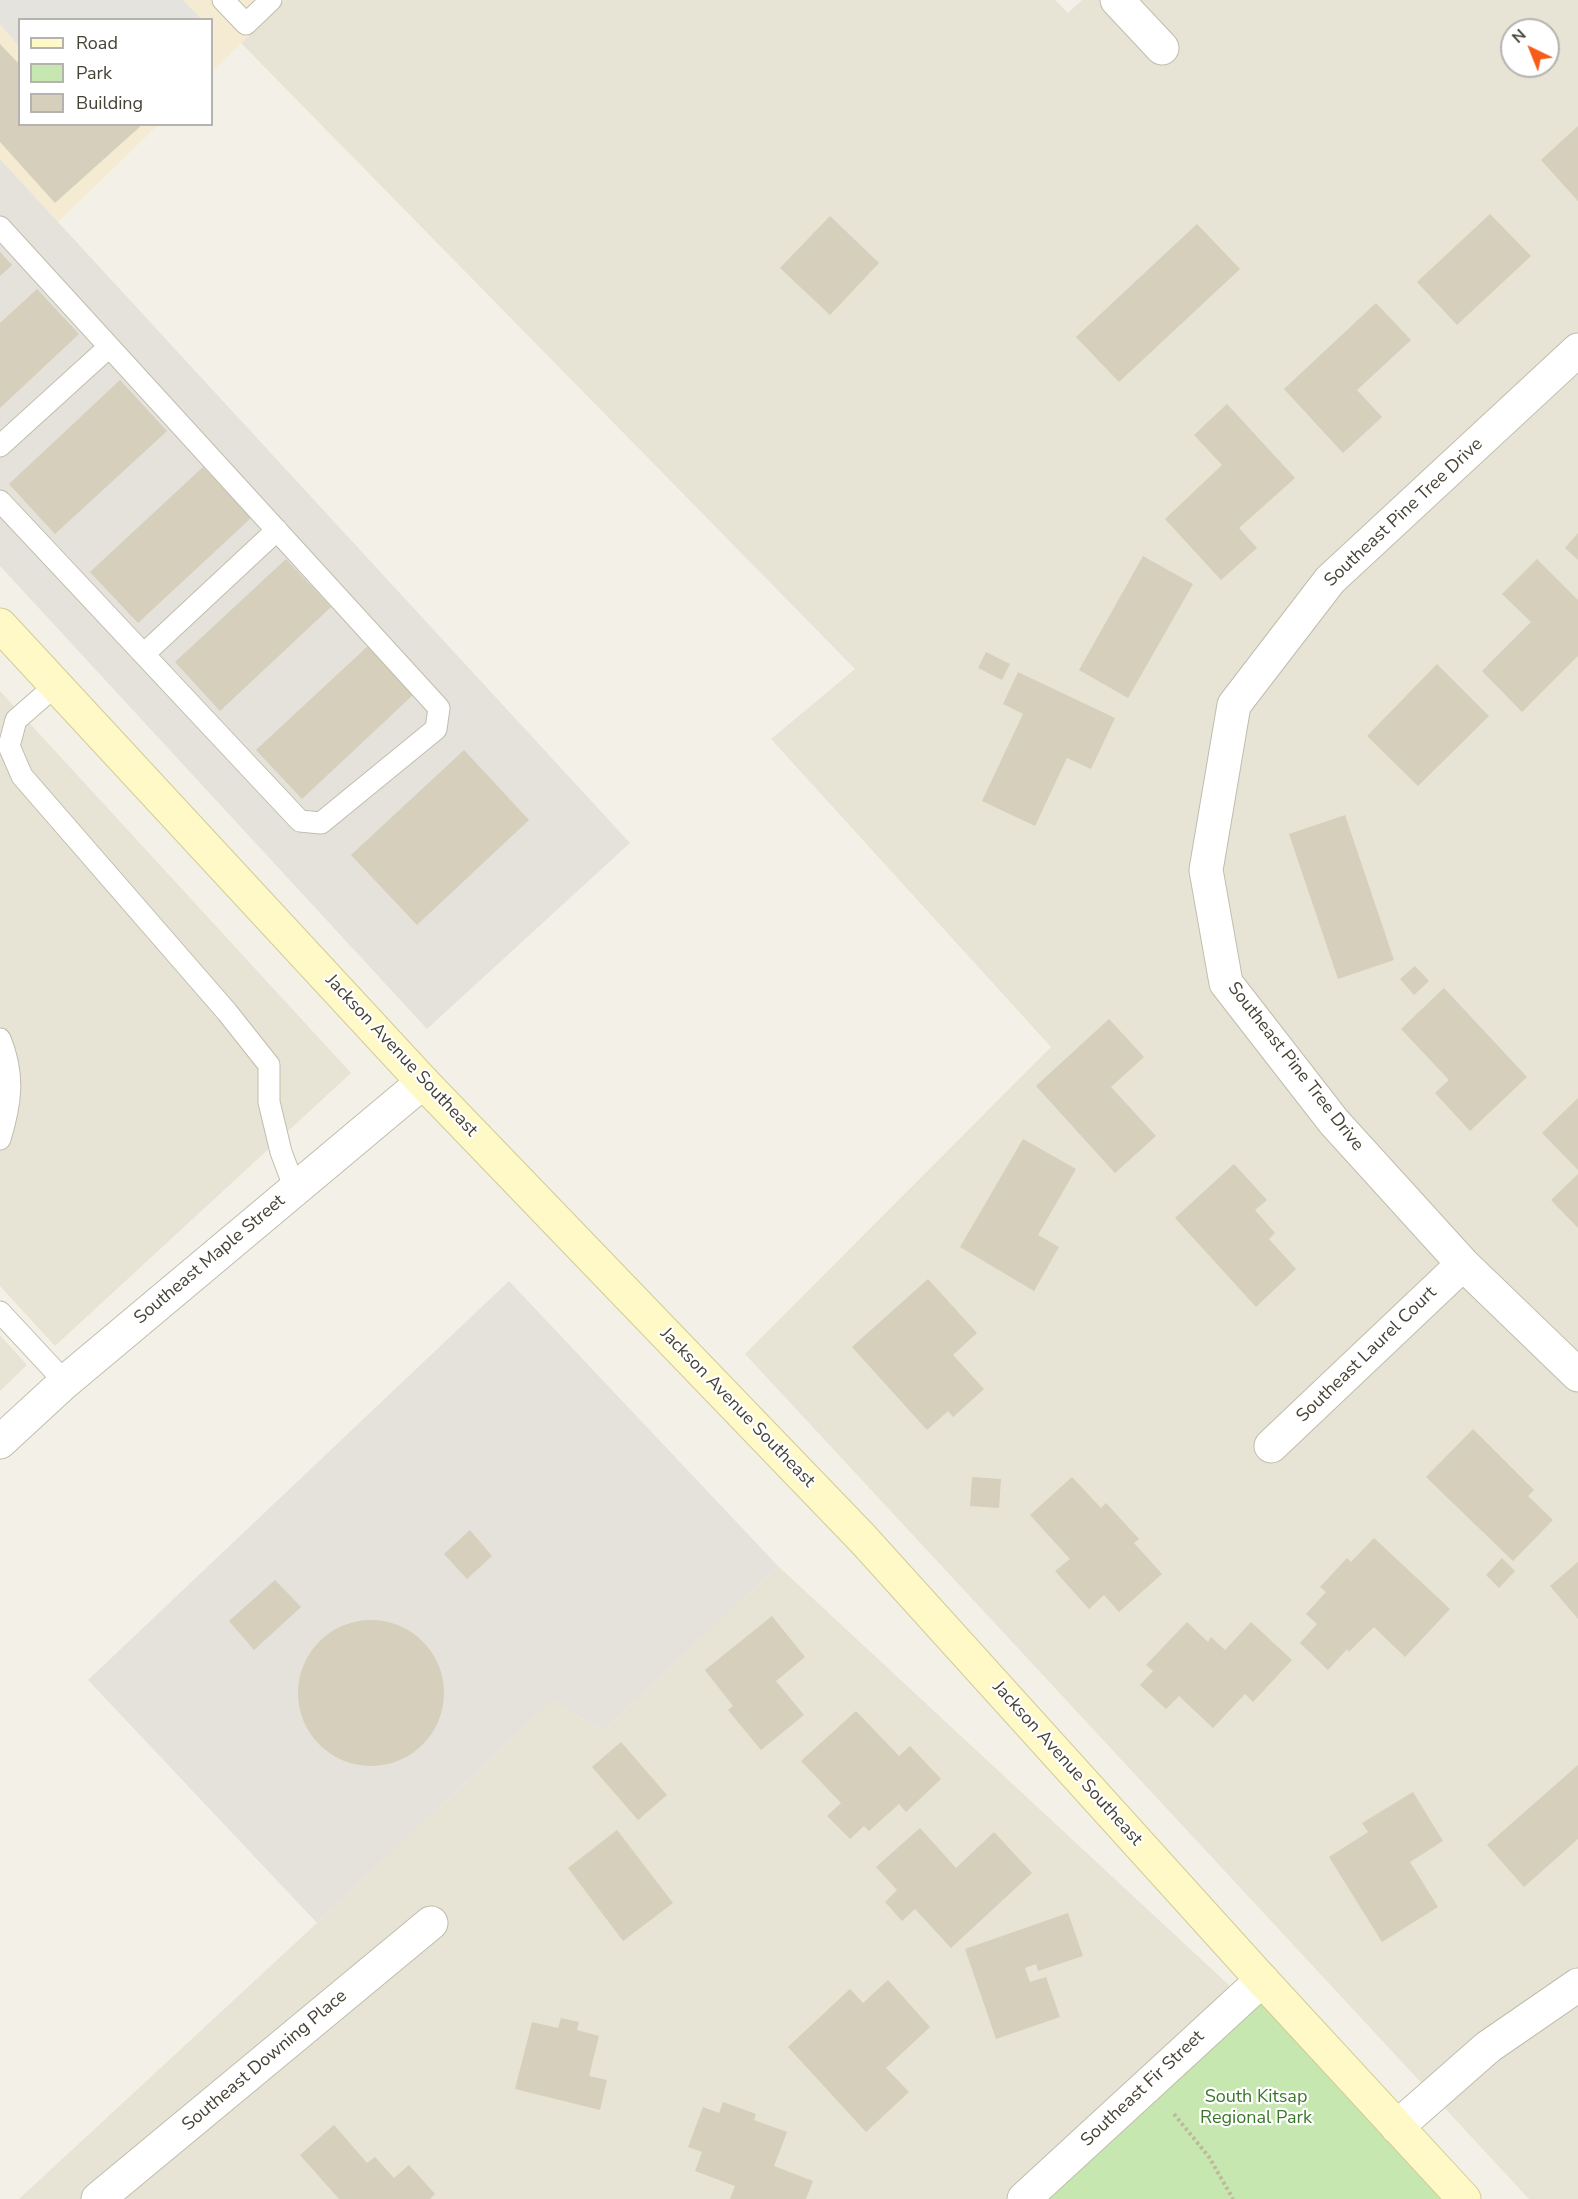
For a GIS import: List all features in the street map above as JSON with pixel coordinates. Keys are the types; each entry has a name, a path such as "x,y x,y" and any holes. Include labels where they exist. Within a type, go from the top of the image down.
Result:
{"main road":[{"name":"Jackson Avenue Southeast","path":"0,625 423,1082 863,1539 1262,1980 1464,2199"}],"street":[{"path":"1117,0 1162,48"},
{"name":"Southeast Pine Tree Drive","path":"1578,350 1330,580 1234,705 1206,870 1226,983 1334,1122 1463,1264 1578,1375"},
{"name":"Southeast Maple Street","path":"0,1442 65,1382 423,1082"},
{"name":"Southeast Laurel Court","path":"1271,1446 1463,1264"},
{"name":"Southeast Downing Place","path":"98,2199 431,1923"},
{"name":"Southeast Fir Street","path":"1024,2199 1262,1980"},
{"path":"1397,2127 1488,2048 1578,1985"}],"lane":[{"path":"223,0 246,24 271,0"},
{"path":"0,227 439,708 436,729 321,823 300,821 0,501"},
{"path":"0,446 109,347"},
{"path":"144,654 277,530"},
{"path":"56,685 16,720 9,746 22,776 220,1004 269,1065 269,1102 282,1152 295,1189"},
{"path":"0,1039 11,1075 9,1111 0,1139"},
{"path":"0,1312 65,1382"}],"path":[{"path":"1150,2084 1209,2157 1233,2199"}],"shaded area":[{"path":"0,0 285,0 213,71 213,18 18,18 18,126 157,126 58,222 0,159"},
{"path":"0,0 183,0 200,18 18,18 18,45 0,24"},
{"path":"285,0 1055,0 1068,13 1082,0 1578,0 1578,2199 1529,2199 745,1354 1051,1047 771,739 855,669 241,43"},
{"path":"0,159 630,843 427,1029 0,566"},
{"path":"0,691 351,1073 55,1346 0,1286"},
{"path":"509,1281 778,1566 604,1731 552,1701 317,1923 88,1680"},
{"path":"0,1335 27,1365 0,1391"},
{"path":"778,1566 1273,2026 1075,2199 19,2199 552,1701 604,1731"}],"green space":[{"name":"South Kitsap Regional Park","path":"1262,1980 1464,2199 1024,2199"}],"building":[{"path":"0,44 18,63 18,126 141,126 55,203 0,142"},
{"path":"1578,126 1578,201 1541,160"},
{"path":"1490,214 1531,256 1457,325 1417,282"},
{"path":"830,216 879,263 830,315 780,268"},
{"path":"1197,224 1240,269 1119,382 1076,337"},
{"path":"0,252 12,265 0,276"},
{"path":"37,289 79,334 0,408 0,323"},
{"path":"1376,303 1411,340 1357,390 1382,417 1343,453 1284,389"},
{"path":"120,380 167,431 55,534 9,484"},
{"path":"1227,404 1295,478 1239,528 1257,548 1221,580 1165,519 1222,465 1194,435"},
{"path":"203,467 251,518 138,623 90,572"},
{"path":"1578,533 1578,560 1565,548"},
{"path":"1143,556 1193,584 1128,698 1079,670"},
{"path":"286,559 331,607 220,711 175,662"},
{"path":"1537,559 1578,600 1578,656 1522,712 1482,671 1531,622 1502,594"},
{"path":"369,645 414,694 302,799 256,750"},
{"path":"986,652 1010,664 1002,680 978,668"},
{"path":"1437,664 1489,716 1418,786 1367,736"},
{"path":"1018,672 1115,718 1091,769 1067,758 1035,826 982,801 1023,714 1003,704"},
{"path":"464,750 529,820 417,925 351,855"},
{"path":"1345,815 1394,960 1338,979 1289,834"},
{"path":"1415,966 1429,981 1414,995 1400,979"},
{"path":"1444,988 1527,1077 1470,1131 1435,1093 1449,1080 1401,1029"},
{"path":"1109,1019 1144,1057 1111,1087 1156,1136 1115,1173 1036,1086"},
{"path":"1578,1098 1578,1170 1542,1133"},
{"path":"1023,1139 1076,1169 1038,1235 1059,1247 1034,1291 960,1247"},
{"path":"1234,1164 1267,1200 1255,1210 1275,1233 1269,1239 1296,1269 1256,1307 1175,1218"},
{"path":"1578,1174 1578,1228 1551,1200"},
{"path":"928,1279 977,1333 953,1355 984,1389 953,1417 948,1411 927,1430 852,1347"},
{"path":"1473,1429 1534,1490 1528,1496 1553,1520 1513,1561 1426,1477"},
{"path":"972,1477 1001,1479 999,1508 970,1506"},
{"path":"1072,1477 1101,1508 1106,1503 1139,1539 1134,1543 1162,1574 1119,1612 1104,1595 1089,1609 1055,1571 1070,1559 1030,1515"},
{"path":"470,1530 492,1556 467,1579 444,1554"},
{"path":"1374,1538 1450,1609 1405,1657 1374,1627 1349,1652 1347,1649 1328,1670 1300,1643 1317,1624 1306,1614 1326,1592 1320,1587 1347,1558 1351,1562"},
{"path":"1502,1558 1515,1571 1499,1588 1486,1575"},
{"path":"1578,1562 1578,1619 1550,1586"},
{"path":"275,1580 301,1607 254,1650 229,1621"},
{"path":"772,1616 805,1657 776,1681 804,1715 761,1750 728,1710 733,1706 705,1670"},
{"path":"371,1620 399,1626 422,1642 438,1665 444,1693 438,1721 422,1744 399,1760 371,1766 343,1760 320,1744 304,1721 298,1693 304,1665 320,1642 343,1626"},
{"path":"1187,1622 1208,1642 1211,1637 1225,1650 1251,1622 1292,1660 1253,1702 1245,1694 1213,1728 1179,1696 1166,1709 1140,1685 1153,1671 1146,1665"},
{"path":"856,1711 899,1756 910,1746 941,1779 906,1812 899,1804 869,1831 864,1826 850,1839 827,1816 841,1803 801,1761"},
{"path":"621,1742 667,1795 638,1820 592,1767"},
{"path":"1578,1765 1578,1839 1524,1887 1487,1845"},
{"path":"1413,1792 1443,1841 1410,1862 1438,1907 1382,1942 1329,1857 1368,1832 1362,1823"},
{"path":"920,1828 956,1868 994,1832 1032,1873 951,1948 915,1909 902,1921 885,1902 897,1890 876,1867"},
{"path":"617,1830 673,1903 623,1941 568,1868"},
{"path":"1068,1913 1083,1956 1038,1971 1036,1964 1025,1968 1030,1982 1046,1977 1060,2017 996,2039 965,1949"},
{"path":"888,1980 930,2027 886,2068 909,2092 866,2132 788,2047 850,1989 863,2003"},
{"path":"561,2018 579,2022 577,2030 599,2036 589,2076 607,2080 600,2110 515,2089 532,2022 558,2028"},
{"path":"723,2102 756,2114 754,2120 787,2132 774,2166 813,2181 806,2199 730,2199 735,2186 695,2171 702,2152 688,2147 703,2107 719,2113"},
{"path":"334,2125 367,2163 375,2157 394,2178 409,2165 435,2194 430,2199 339,2199 300,2155"}]}
